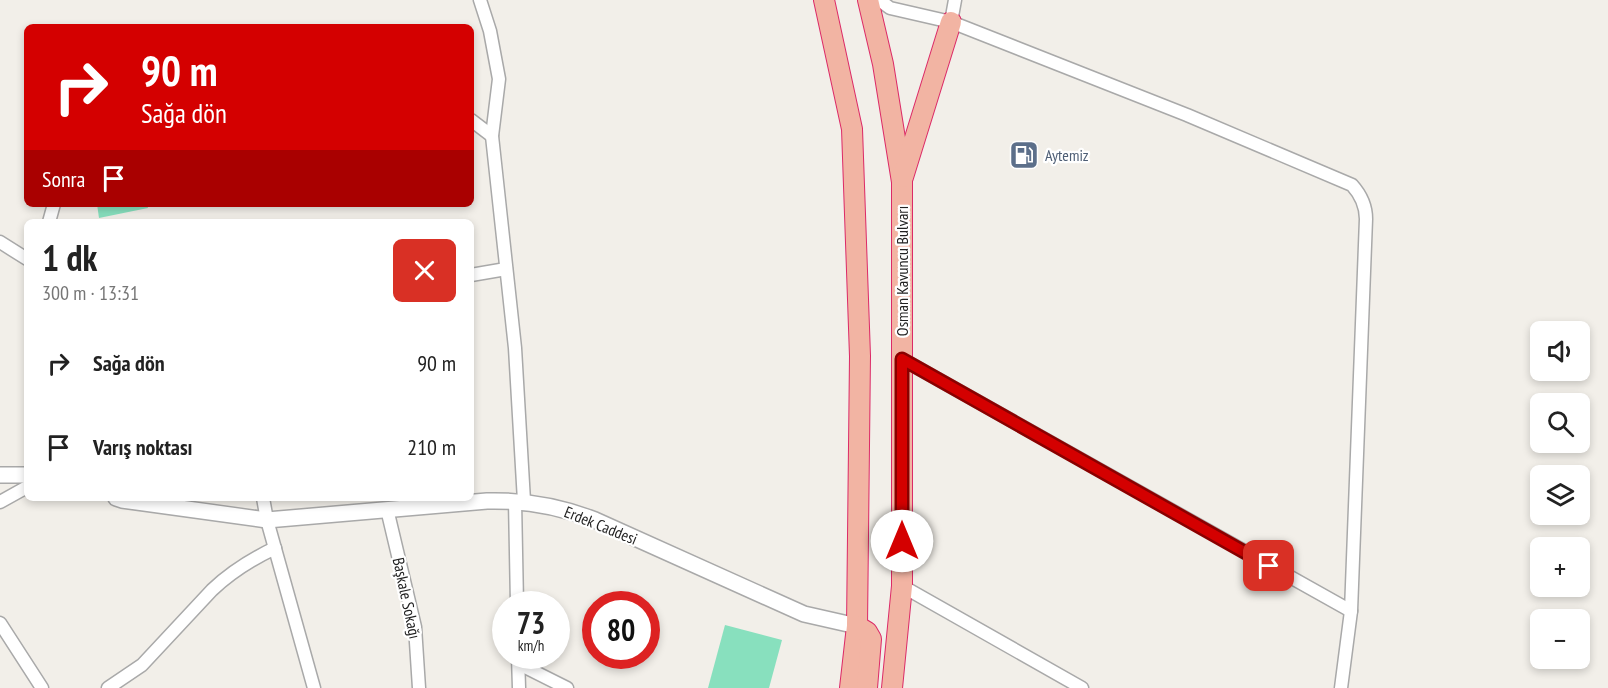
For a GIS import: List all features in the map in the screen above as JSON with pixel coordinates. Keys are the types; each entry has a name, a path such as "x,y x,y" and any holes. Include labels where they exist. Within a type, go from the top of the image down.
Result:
{"highway":[{"path":"824,0 852,129 861,356 857,626 850,688"},
{"name":"Osman Kavuncu Bulvarı","path":"868,0 883,64 902,182 902,586 892,688"},
{"path":"902,182 951,22"},
{"path":"857,626 867,632 871,639 867,688"}],"street":[{"path":"480,0 490,31 499,79 492,136 515,348 519,501 517,591"},
{"path":"879,0 890,8 951,22 1187,116 1352,185 1358,191 1364,205 1366,219 1351,611 1341,688"},
{"path":"951,22 956,0"},
{"path":"474,122 492,136"},
{"path":"0,242 24,257"},
{"path":"474,274 506,269"},
{"path":"902,359 1351,611"},
{"path":"2,474 24,475"},
{"path":"0,502 24,489"},
{"name":"Erdek Caddesi","path":"129,501 267,520 487,501 519,501 560,507 804,614 857,626"},
{"path":"264,501 274,548 314,688"},
{"name":"Başkale Sokağı","path":"387,510 416,627 419,688"},
{"path":"108,688 142,665 224,579 274,548"},
{"path":"902,586 1082,688"},
{"path":"0,623 42,688"},
{"path":"519,669 519,688"},
{"path":"534,669 567,688"}],"green space":[{"path":"97,207 148,208 99,218"},
{"path":"725,625 782,640 769,688 708,688"}],"place":[{"name":"Aytemiz","path":"1024,155"}],"route":[{"path":"902,541 902,359 1269,566"}]}
